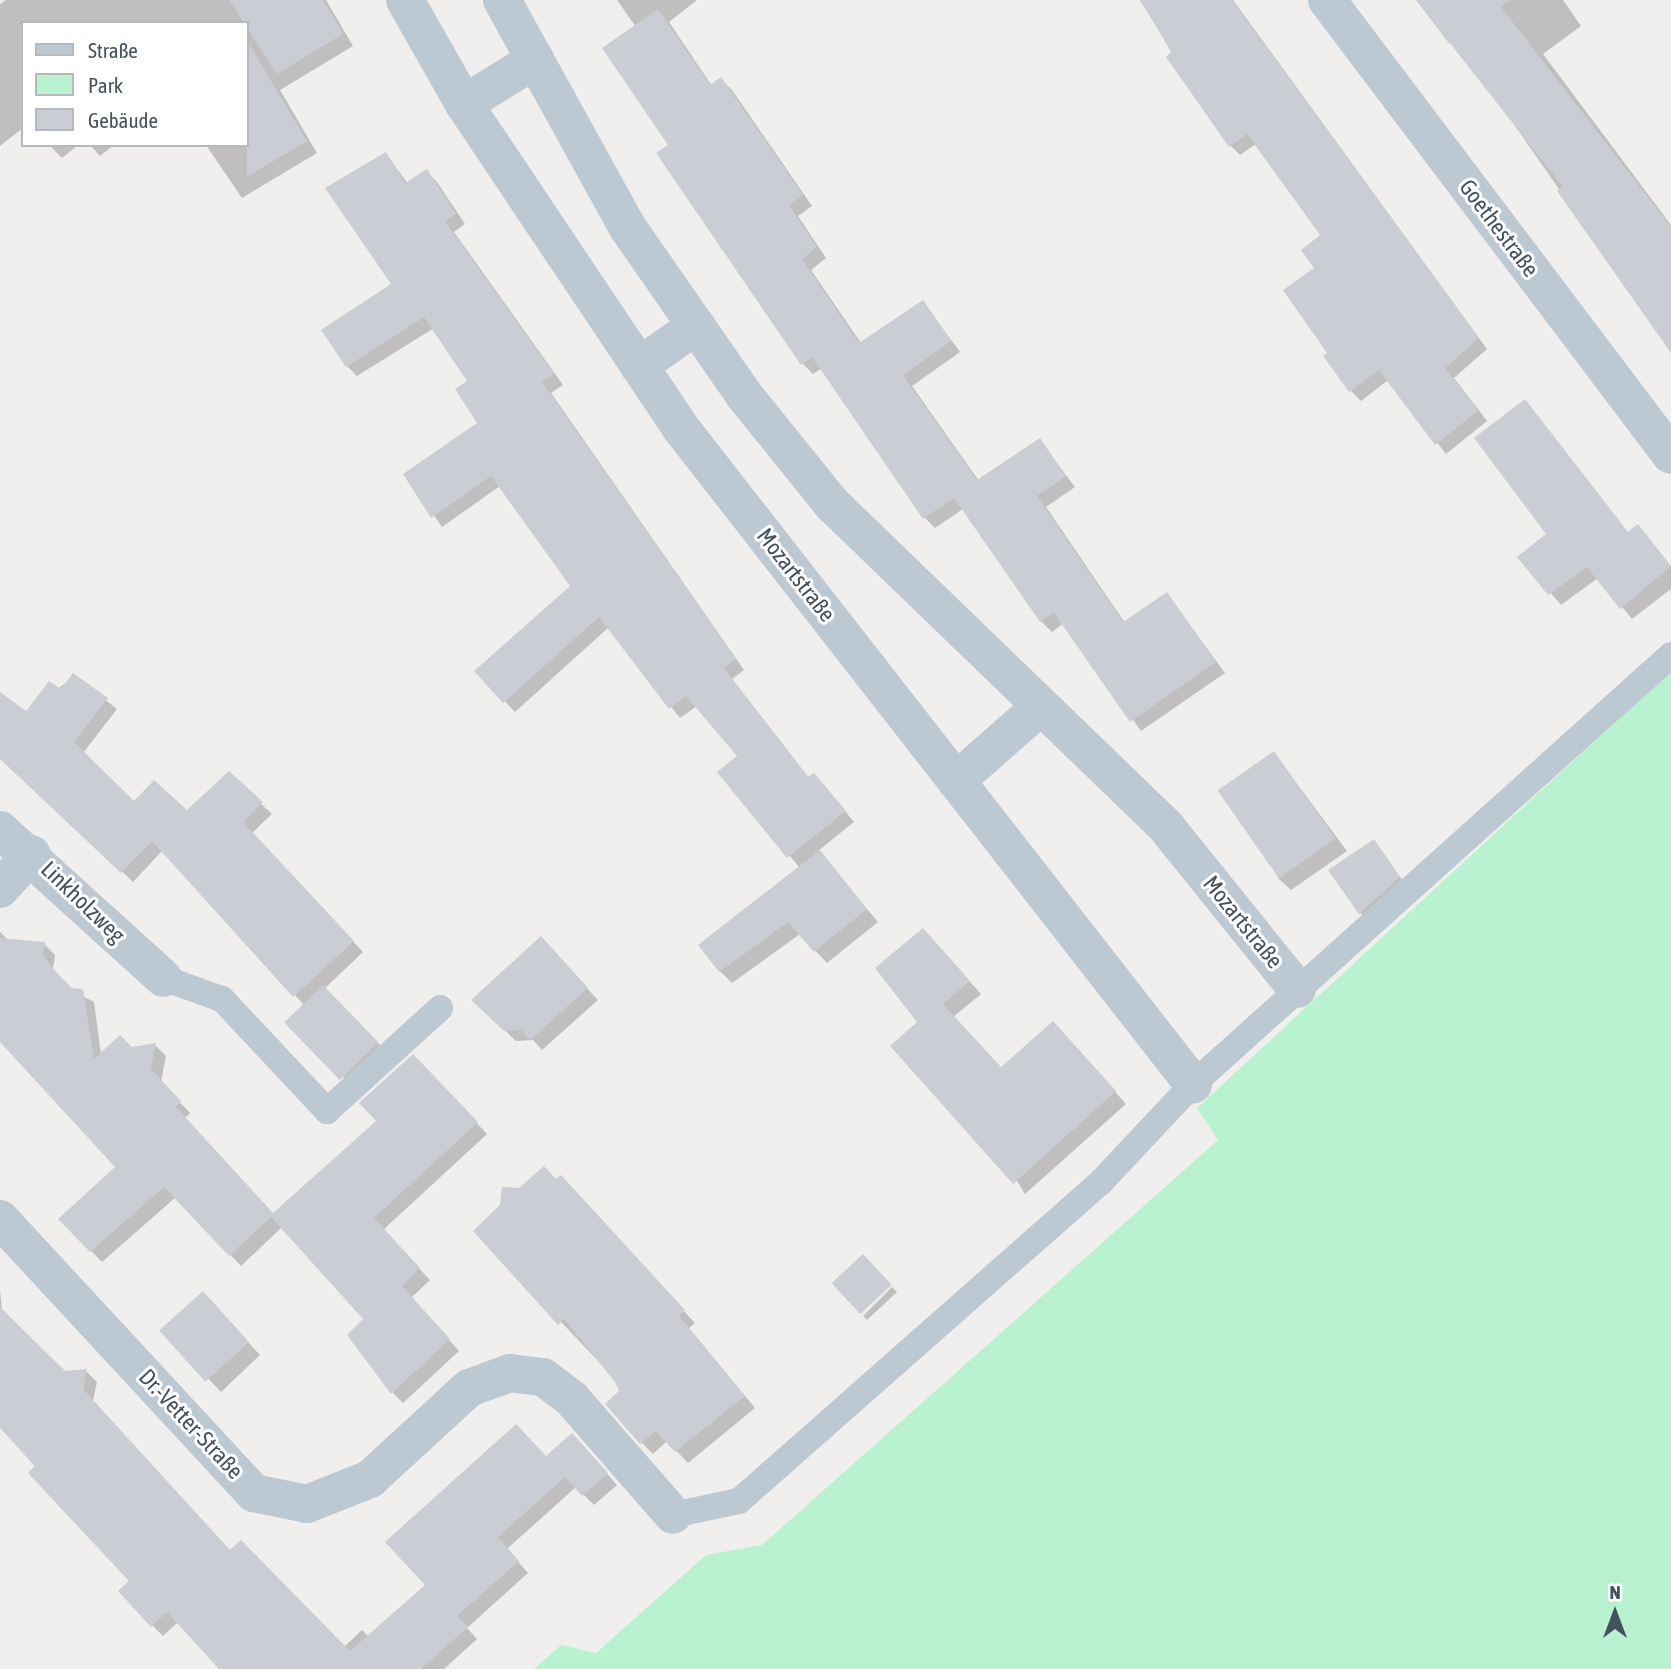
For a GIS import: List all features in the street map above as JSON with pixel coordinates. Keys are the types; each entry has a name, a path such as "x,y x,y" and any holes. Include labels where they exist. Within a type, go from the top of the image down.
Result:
{"street":[{"name":"Mozartstraße","path":"405,0 464,104 639,366 956,781 1193,1084"},
{"name":"Mozartstraße","path":"502,0 628,228 696,326 831,503 1167,828 1297,989"},
{"name":"Goethestraße","path":"1327,0 1671,455"},
{"path":"464,104 535,60"},
{"path":"639,366 696,326"},
{"path":"956,781 1041,706"},
{"name":"Linkholzweg","path":"0,830 32,854 163,978"},
{"path":"0,889 32,854"},
{"name":"Dr.-Vetter-Straße","path":"0,1219 254,1493 307,1504 370,1479 469,1388 510,1373 543,1377 571,1398 673,1515"}],"lane":[{"path":"673,1515 739,1501 1100,1183 1193,1084 1671,655"},
{"path":"163,978 222,999 327,1111 440,1008"}],"green space":[{"path":"1671,671 1671,1669 534,1669 561,1645 596,1653 706,1555 762,1545 1218,1140 1197,1108"}],"building":[{"path":"229,0 323,0 343,34 277,74 248,29 248,21 243,21"},
{"path":"1141,0 1232,0 1479,338 1445,368 1479,410 1435,445 1379,370 1349,392 1323,356 1327,353 1283,290 1314,268 1301,250 1320,235 1247,134 1229,147 1166,57 1171,52"},
{"path":"1416,0 1510,0 1501,7 1671,227 1671,353 1557,191 1563,187"},
{"path":"658,9 710,85 721,77 803,195 789,205 817,247 802,259 859,343 923,300 951,341 903,375 977,480 1040,438 1066,476 1037,496 1123,622 1167,592 1216,662 1130,722 1054,613 1040,622 954,498 923,519 812,357 801,365 656,153 668,145 602,48"},
{"path":"248,43 307,141 247,177 248,147"},
{"path":"386,152 405,183 427,169 456,214 445,221 554,374 542,382 736,659 724,668 808,777 814,773 846,811 787,858 717,772 737,756 686,696 669,709 599,617 503,703 474,671 570,586 491,476 431,518 403,474 477,423 455,389 467,381 424,317 346,367 321,330 391,284 325,188"},
{"path":"1525,399 1628,532 1638,524 1671,566 1620,609 1587,567 1548,595 1517,557 1546,534 1474,438"},
{"path":"73,673 108,698 74,742 134,801 154,780 187,810 229,771 263,802 243,822 354,941 293,997 152,841 121,873 0,759 0,692 26,711 49,681 61,689"},
{"path":"1274,751 1335,839 1279,878 1217,791"},
{"path":"1374,839 1400,877 1359,914 1328,870"},
{"path":"820,850 867,909 814,952 788,922 719,972 698,945"},
{"path":"923,928 970,981 943,1004 1001,1067 1053,1021 1116,1091 1013,1184 890,1046 917,1022 875,968"},
{"path":"541,936 588,988 530,1040 521,1030 504,1031 471,1000"},
{"path":"0,938 45,942 43,956 72,988 83,989 94,1059 120,1035 132,1047 156,1043 151,1069 181,1101 176,1107 273,1213 376,1121 359,1103 413,1054 478,1122 374,1218 420,1268 402,1286 450,1339 391,1394 347,1335 363,1319 271,1217 229,1256 164,1187 90,1252 58,1219 115,1167 0,1042"},
{"path":"323,985 379,1043 340,1080 284,1023"},
{"path":"544,1166 556,1179 561,1175 685,1310 679,1316 745,1396 675,1452 656,1431 640,1444 605,1404 619,1391 615,1382 564,1319 558,1325 473,1231 500,1205 502,1187 519,1188"},
{"path":"863,1254 892,1285 860,1314 832,1283"},
{"path":"203,1291 249,1342 205,1382 159,1330"},
{"path":"0,1307 65,1371 87,1369 83,1389 230,1550 241,1540 350,1651 425,1585 385,1542 516,1424 546,1456 572,1433 608,1473 582,1496 565,1477 498,1537 519,1561 457,1616 468,1627 421,1669 219,1669 167,1612 151,1627 118,1591 129,1581 28,1473 35,1466 0,1428"}]}
